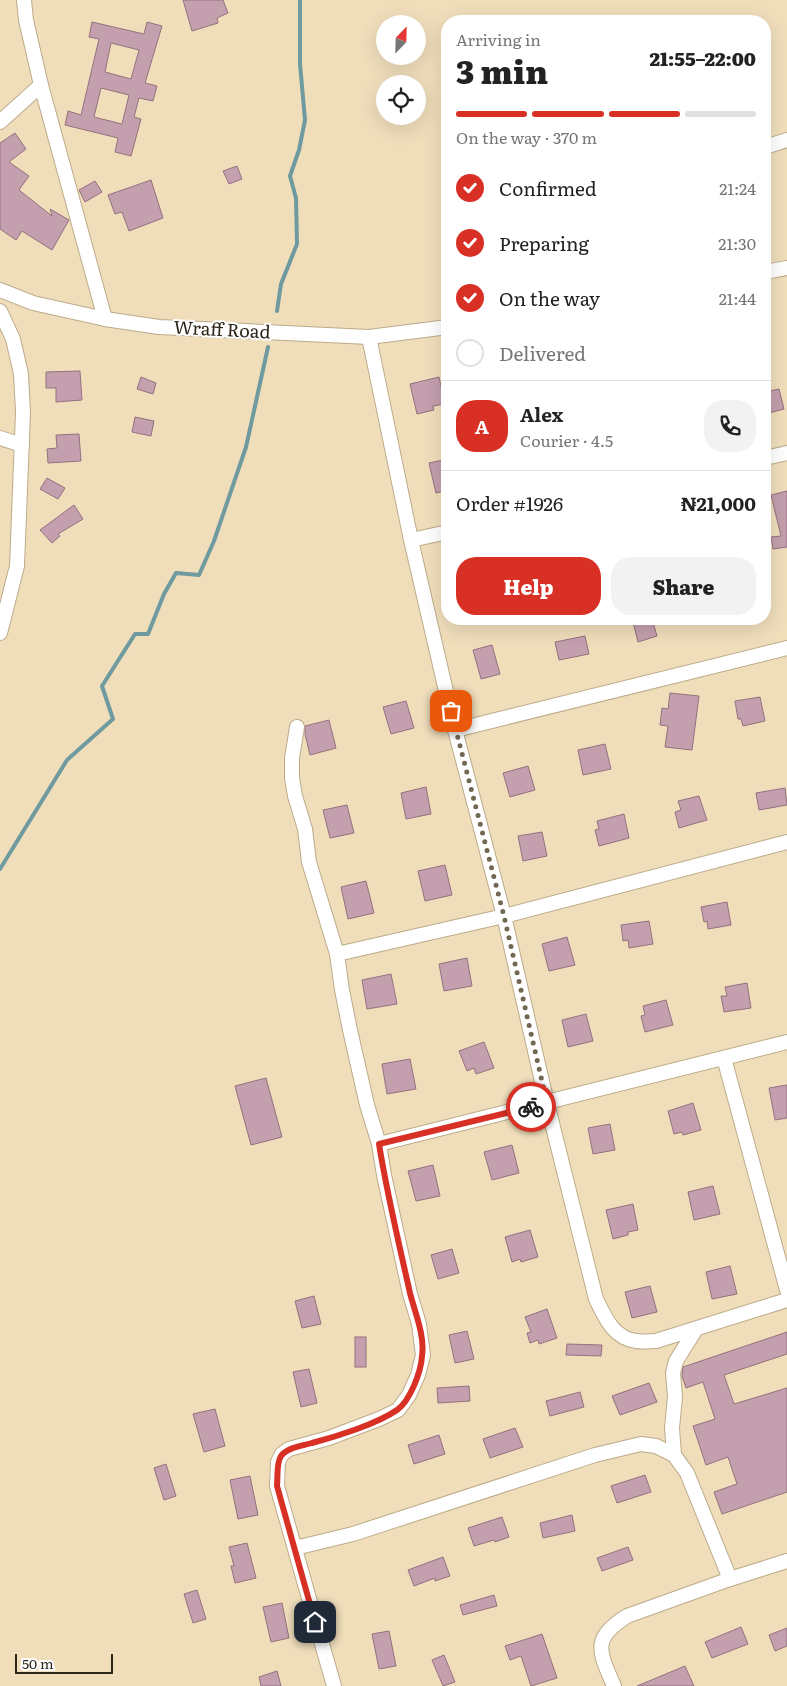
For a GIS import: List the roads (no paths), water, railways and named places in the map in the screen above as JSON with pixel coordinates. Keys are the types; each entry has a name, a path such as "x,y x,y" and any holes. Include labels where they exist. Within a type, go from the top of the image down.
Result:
{"street":[{"path":"24,0 26,20 41,85 69,181 105,320"},
{"path":"0,122 41,85"},
{"path":"771,145 787,140"},
{"path":"771,271 787,268"},
{"name":"Wraff Road","path":"0,290 33,303 105,320 159,327 369,337 441,328"},
{"path":"0,311 13,339 20,374 23,412 16,566 0,629"},
{"path":"369,337 411,540 596,1299 610,1326 622,1336 635,1341 656,1341 787,1300"},
{"path":"0,438 22,444"},
{"path":"771,457 787,453"},
{"path":"411,540 441,534"},
{"path":"456,730 787,648"},
{"path":"297,726 292,758 292,778 295,796 304,829 309,862 337,954 342,990 367,1105 379,1144 410,1294 419,1324 423,1355 418,1375 409,1395 398,1410 329,1438 289,1449 282,1454 278,1462 277,1486 334,1686"},
{"path":"337,954 504,916 787,842"},
{"path":"379,1144 787,1042"},
{"path":"724,1058 787,1290"},
{"path":"674,1455 672,1428 675,1397 673,1372 676,1360 696,1329"},
{"path":"651,1445 672,1428"},
{"path":"295,1548 352,1534 596,1455 641,1444 651,1445 674,1455 687,1473 730,1579"},
{"path":"614,1686 601,1651 601,1642 614,1624 627,1616 730,1579 787,1561"}],"waterway":[{"path":"277,311 281,284 297,244 296,198 290,176 299,150 305,120 300,64 300,0"},
{"path":"0,869 67,760 113,719 102,686 135,634 148,634 164,594 176,573 199,575 214,541 246,447 268,347"}]}
